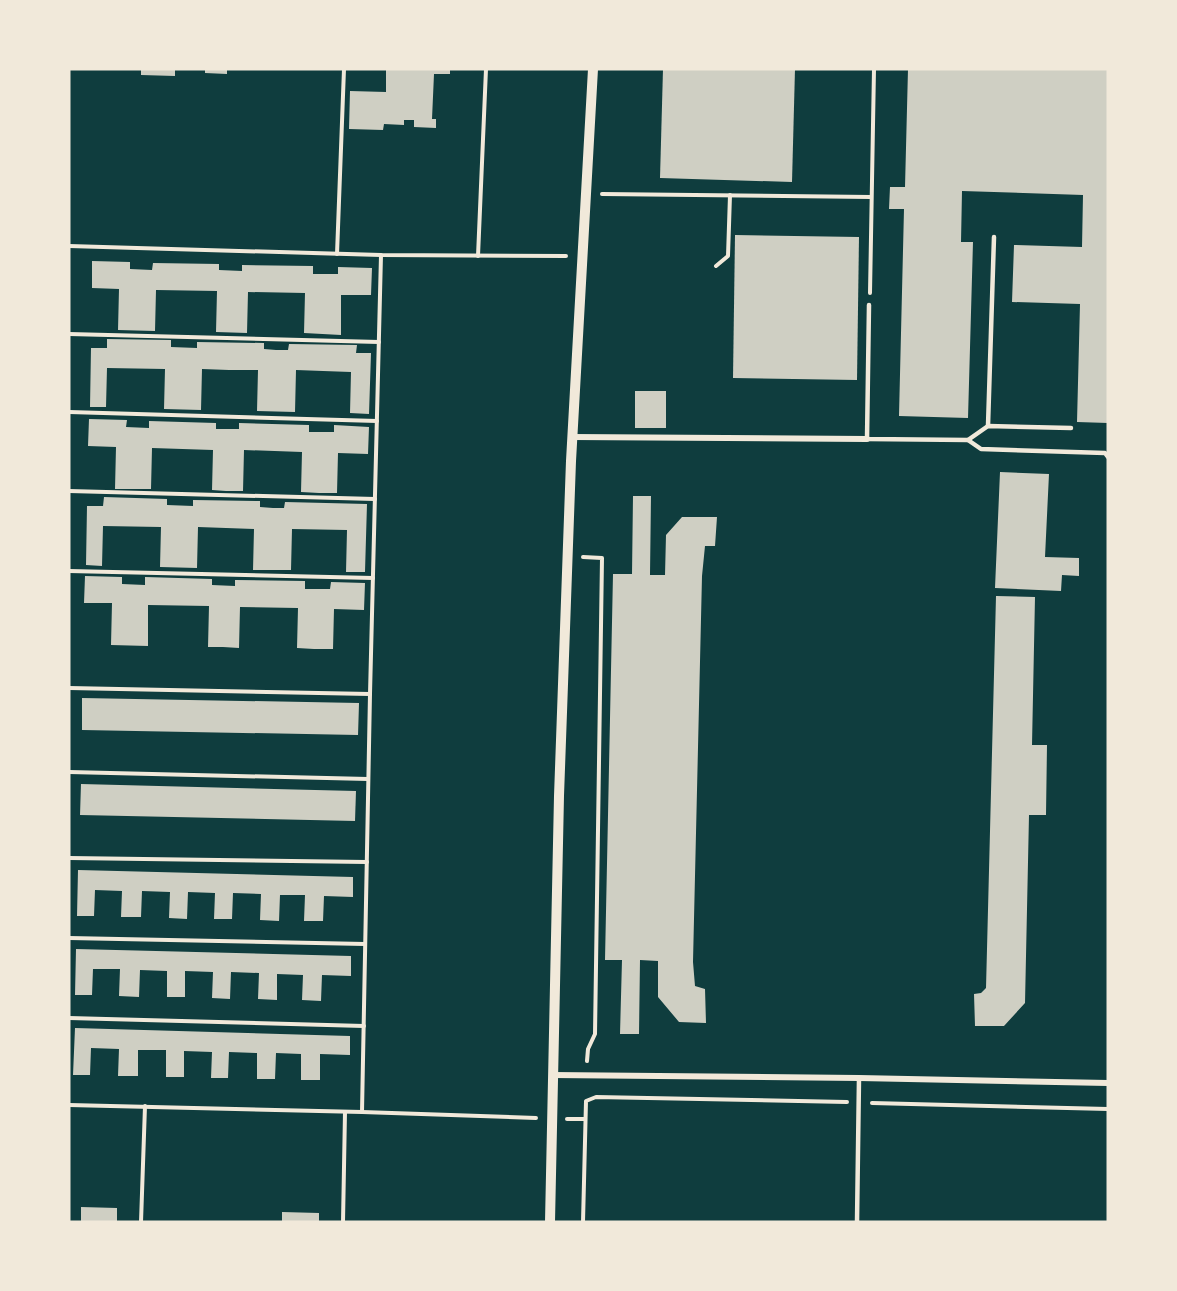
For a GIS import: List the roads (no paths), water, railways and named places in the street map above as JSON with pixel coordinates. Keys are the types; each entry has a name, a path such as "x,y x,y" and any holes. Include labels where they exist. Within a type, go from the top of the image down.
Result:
{"street":[{"path":"550,1222 559,784 567,557 593,69"},
{"path":"572,437 867,439"},
{"path":"552,1075 1108,1083"}],"lane":[{"path":"988,426 994,237"},
{"path":"869,304 867,439 968,440 981,449 1105,453 1108,457"},
{"path":"968,440 988,426 1071,428"},
{"path":"857,1222 859,1078"}]}
